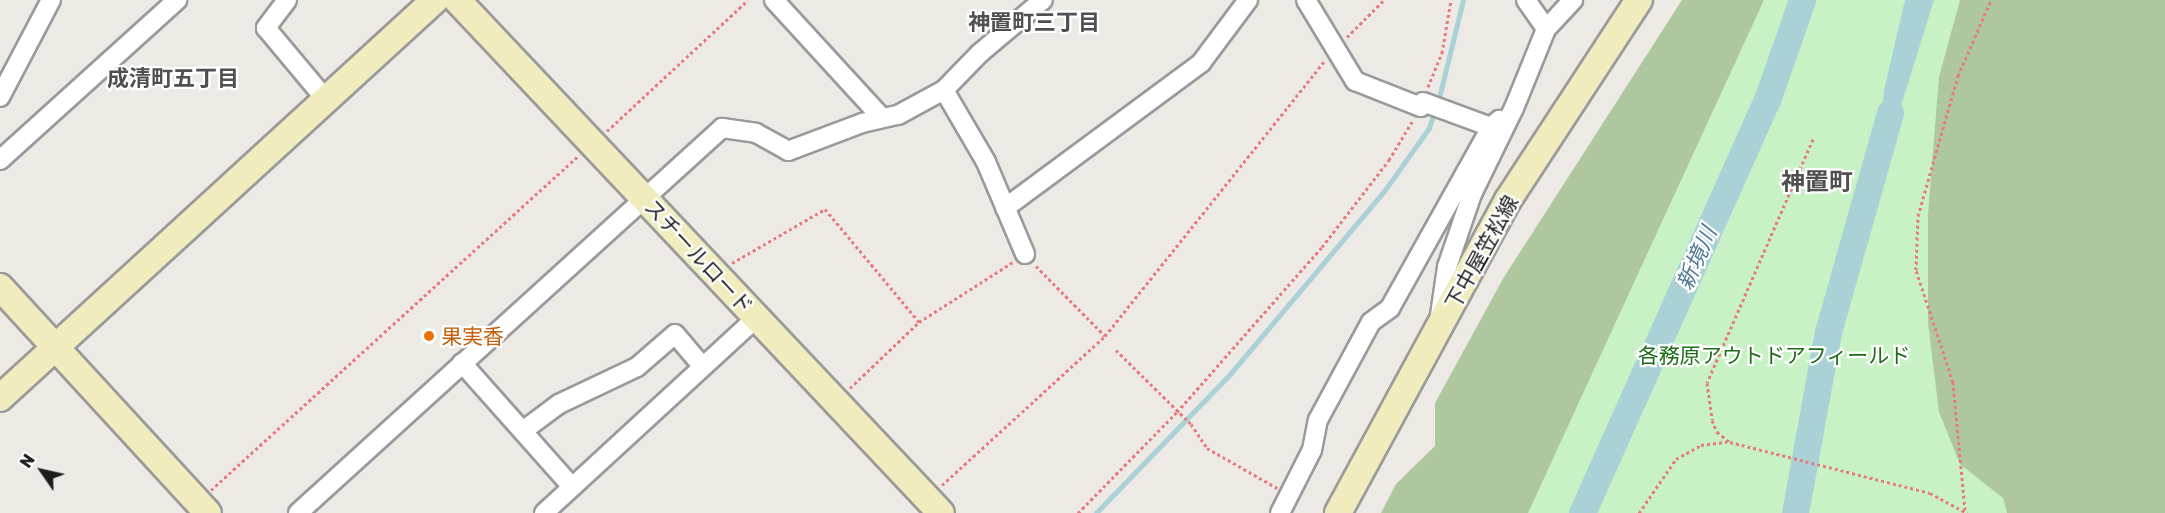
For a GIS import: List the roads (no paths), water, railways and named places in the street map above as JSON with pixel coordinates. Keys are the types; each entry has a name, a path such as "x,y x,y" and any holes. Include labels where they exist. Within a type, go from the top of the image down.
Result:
{"street":[{"path":"0,97 51,0"},
{"path":"0,160 177,0"},
{"path":"287,0 266,28 327,101"},
{"path":"0,398 435,0"},
{"name":"スチールロード","path":"458,0 934,506"},
{"path":"774,0 882,118"},
{"path":"298,513 462,363 647,199 722,128 756,133 788,151 882,118 898,115 944,90 980,53 1043,0"},
{"path":"1005,208 1201,63 1248,0"},
{"path":"1306,0 1355,81 1491,127"},
{"path":"1526,0 1546,29"},
{"path":"1439,326 1447,267 1472,194 1514,108 1546,29 1573,0"},
{"name":"下中屋笠松線","path":"1338,513 1508,200 1639,0"},
{"path":"944,90 986,162 1024,254"},
{"path":"1280,513 1312,450 1318,420 1371,322 1390,308 1491,127 1514,108"},
{"path":"0,287 203,507"},
{"path":"544,513 756,318"},
{"path":"524,430 560,404 637,367 675,334 703,367"},
{"path":"462,363 524,430 572,487"}],"water":[{"path":"1905,0 1934,0 1901,106 1880,147 1884,90"}],"waterway":[{"path":"1438,102 1463,0"},
{"name":"新境川","path":"1582,513 1767,100 1802,0"},
{"path":"1096,513 1231,373 1385,190 1429,128 1435,110"},
{"name":"新境川","path":"1795,513 1828,332 1890,113"}],"place":[{"name":"果実香","path":"429,336"}],"district":[{"name":"神置町三丁目","path":"1034,22"},
{"name":"成清町五丁目","path":"173,78"},
{"name":"神置町","path":"1817,181"}],"park label":[{"name":"各務原アウトドアフィールド","path":"1774,355"}]}
